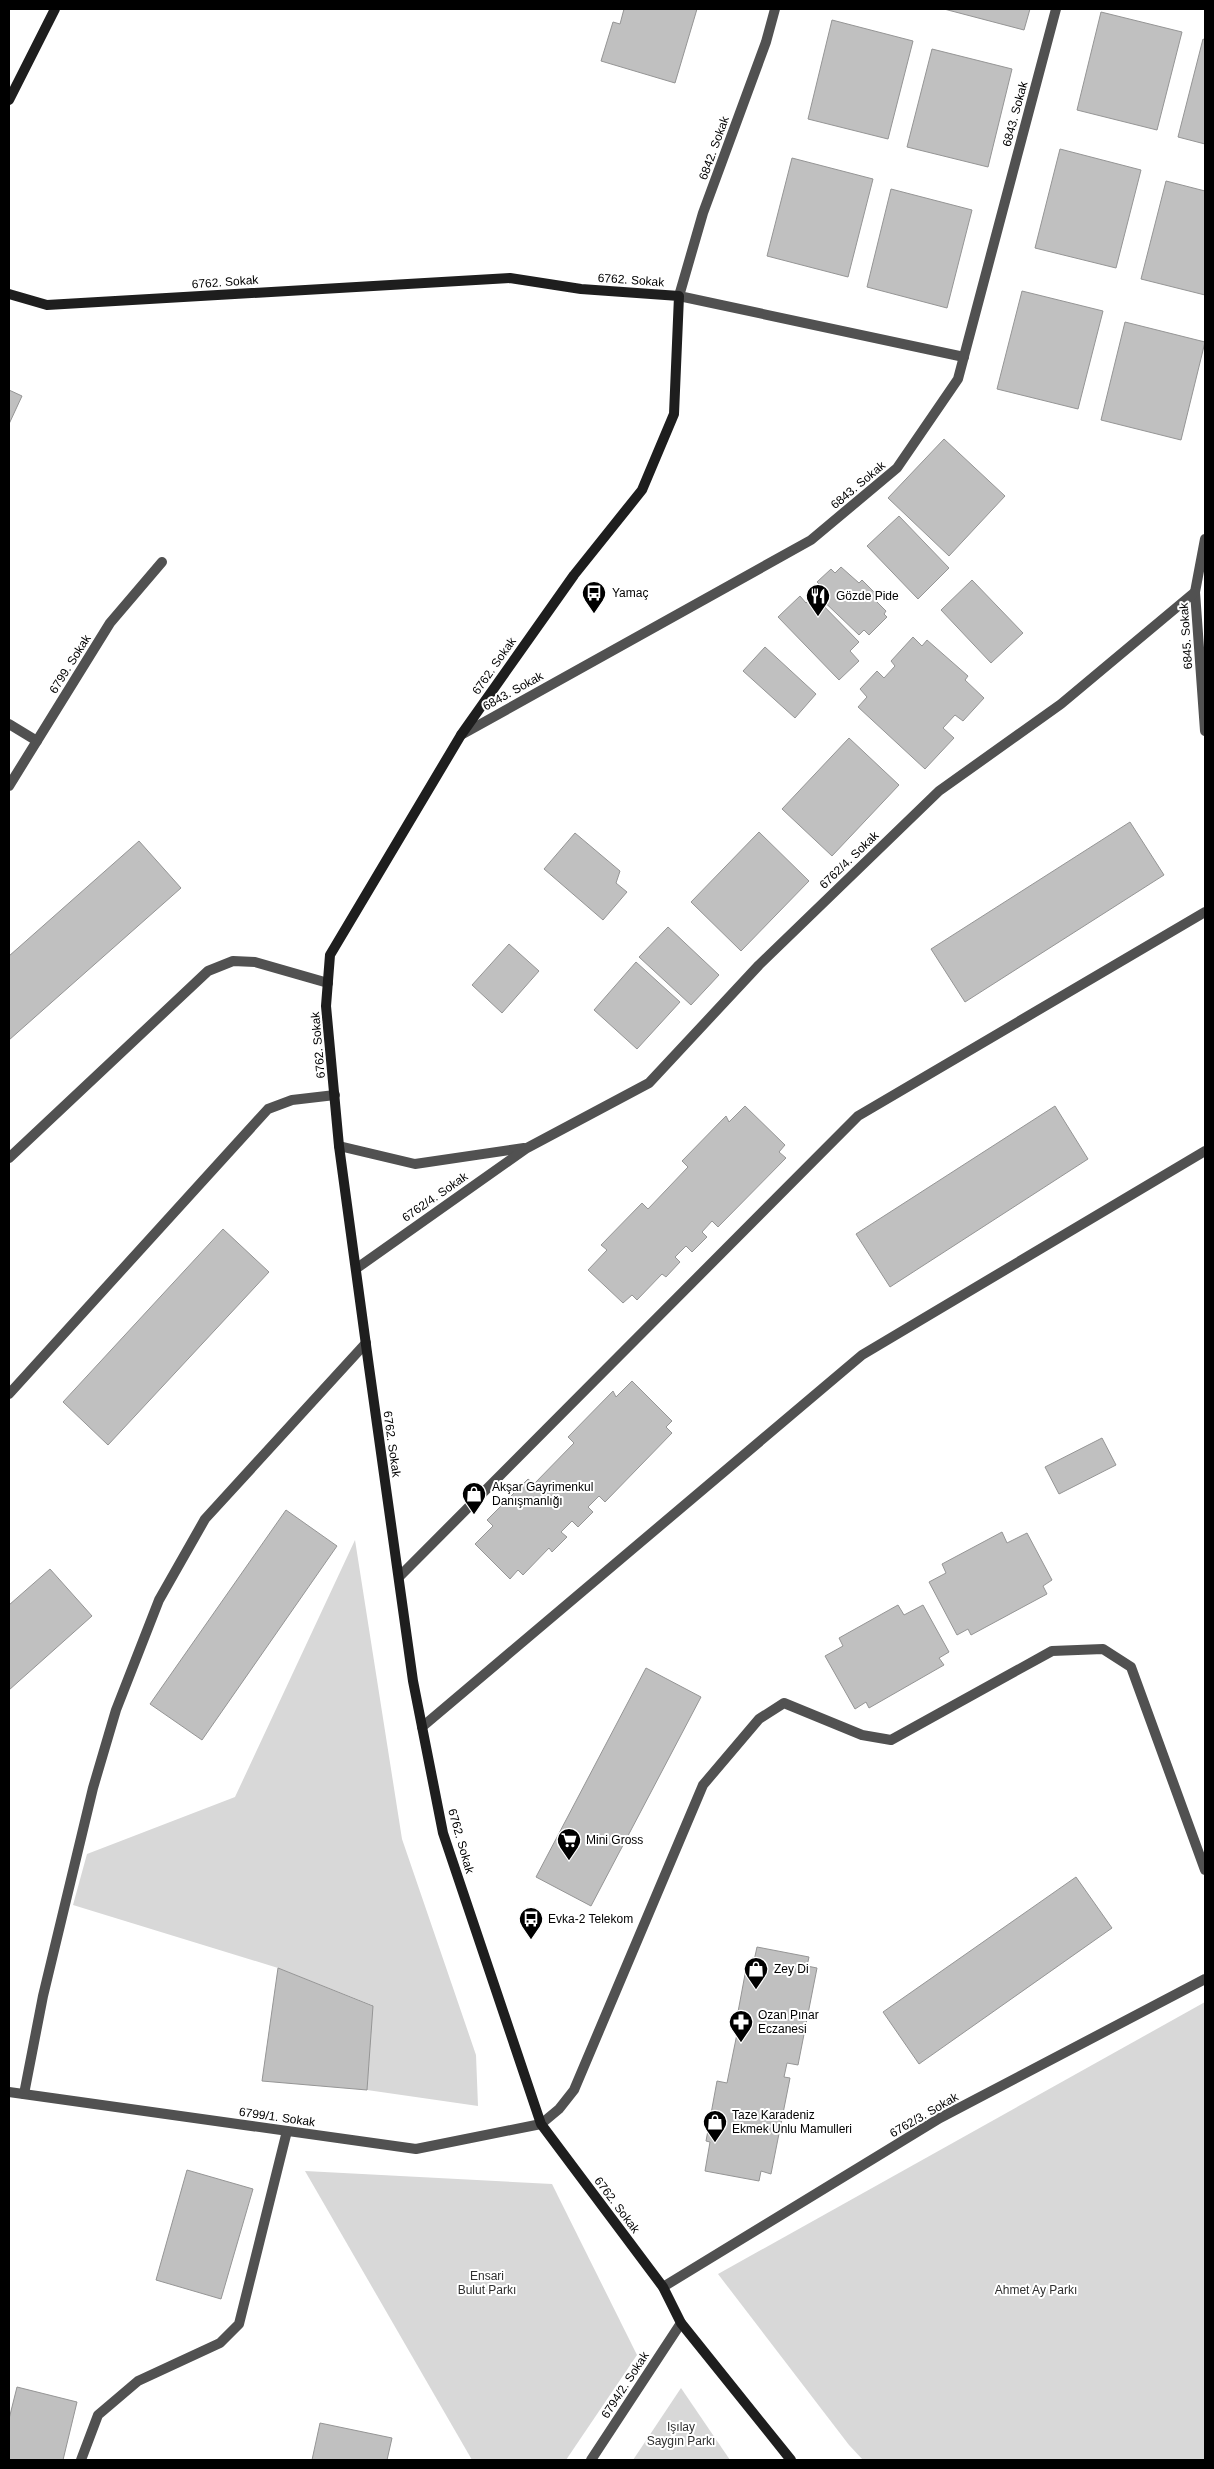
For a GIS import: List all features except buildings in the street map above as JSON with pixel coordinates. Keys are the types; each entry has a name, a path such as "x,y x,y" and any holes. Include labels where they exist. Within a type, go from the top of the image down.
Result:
{"main road":[{"path":"9,100 55,9"},
{"name":"6762. Sokak","path":"9,294 47,306 510,278 580,289 679,296 674,414 642,490 574,574 461,735 330,955 326,1006 339,1146 413,1681 443,1833 541,2124 663,2287 680,2323 791,2460"}],"street":[{"name":"6842. Sokak","path":"679,296 704,213 766,42 775,9"},
{"name":"6843. Sokak","path":"461,735 811,540 897,468 958,379 1056,9"},
{"path":"679,296 964,357"},
{"name":"6845. Sokak","path":"1205,539 1195,592 1205,731"},
{"name":"6799. Sokak","path":"9,786 110,623 162,562"},
{"name":"6762/4. Sokak","path":"357,1268 527,1148 649,1083 759,965 939,791 1061,704 1195,592"},
{"path":"9,724 37,741"},
{"path":"399,1577 858,1116 1205,912"},
{"path":"9,1158 208,970 233,960 255,962 328,983"},
{"path":"9,1394 268,1109 292,1100 335,1095"},
{"name":"6762/4. Sokak","path":"339,1146 415,1164 527,1148"},
{"path":"422,1727 862,1355 1205,1151"},
{"path":"24,2094 43,1996 94,1788 116,1710 159,1600 205,1518 366,1343"},
{"path":"541,2124 559,2109 574,2090 703,1785 759,1719 784,1703 862,1735 891,1740 1052,1650 1103,1648 1131,1666 1205,1870"},
{"name":"6762/3. Sokak","path":"663,2287 940,2118 1205,1979"},
{"name":"6799/1. Sokak","path":"9,2092 416,2149 541,2124"},
{"path":"80,2460 98,2415 138,2381 220,2343 238,2324 287,2131"},
{"name":"6794/2. Sokak","path":"591,2460 680,2323"}],"green space":[{"path":"355,1540 402,1839 476,2055 478,2106 367,2090 372,2005 278,1968 73,1905 87,1854 235,1797"},
{"name":"Ahmet Ay Parkı","path":"1205,2002 1205,2460 863,2460 849,2445 718,2274"},
{"name":"Ensari Bulut Parkı","path":"305,2171 552,2184 637,2355 566,2460 472,2460"},
{"name":"Işılay Saygın Parkı","path":"681,2388 730,2460 633,2460"}],"place":[{"name":"Yamaç","path":"594,614"},
{"name":"Gözde Pide","path":"818,617"},
{"name":"Akşar Gayrimenkul Danışmanlığı","path":"474,1515"},
{"name":"Mini Gross","path":"569,1861"},
{"name":"Evka-2 Telekom","path":"531,1940"},
{"name":"Zey Di","path":"756,1990"},
{"name":"Ozan Pınar Eczanesi","path":"741,2043"},
{"name":"Taze Karadeniz Ekmek Unlu Mamulleri","path":"715,2143"}]}
